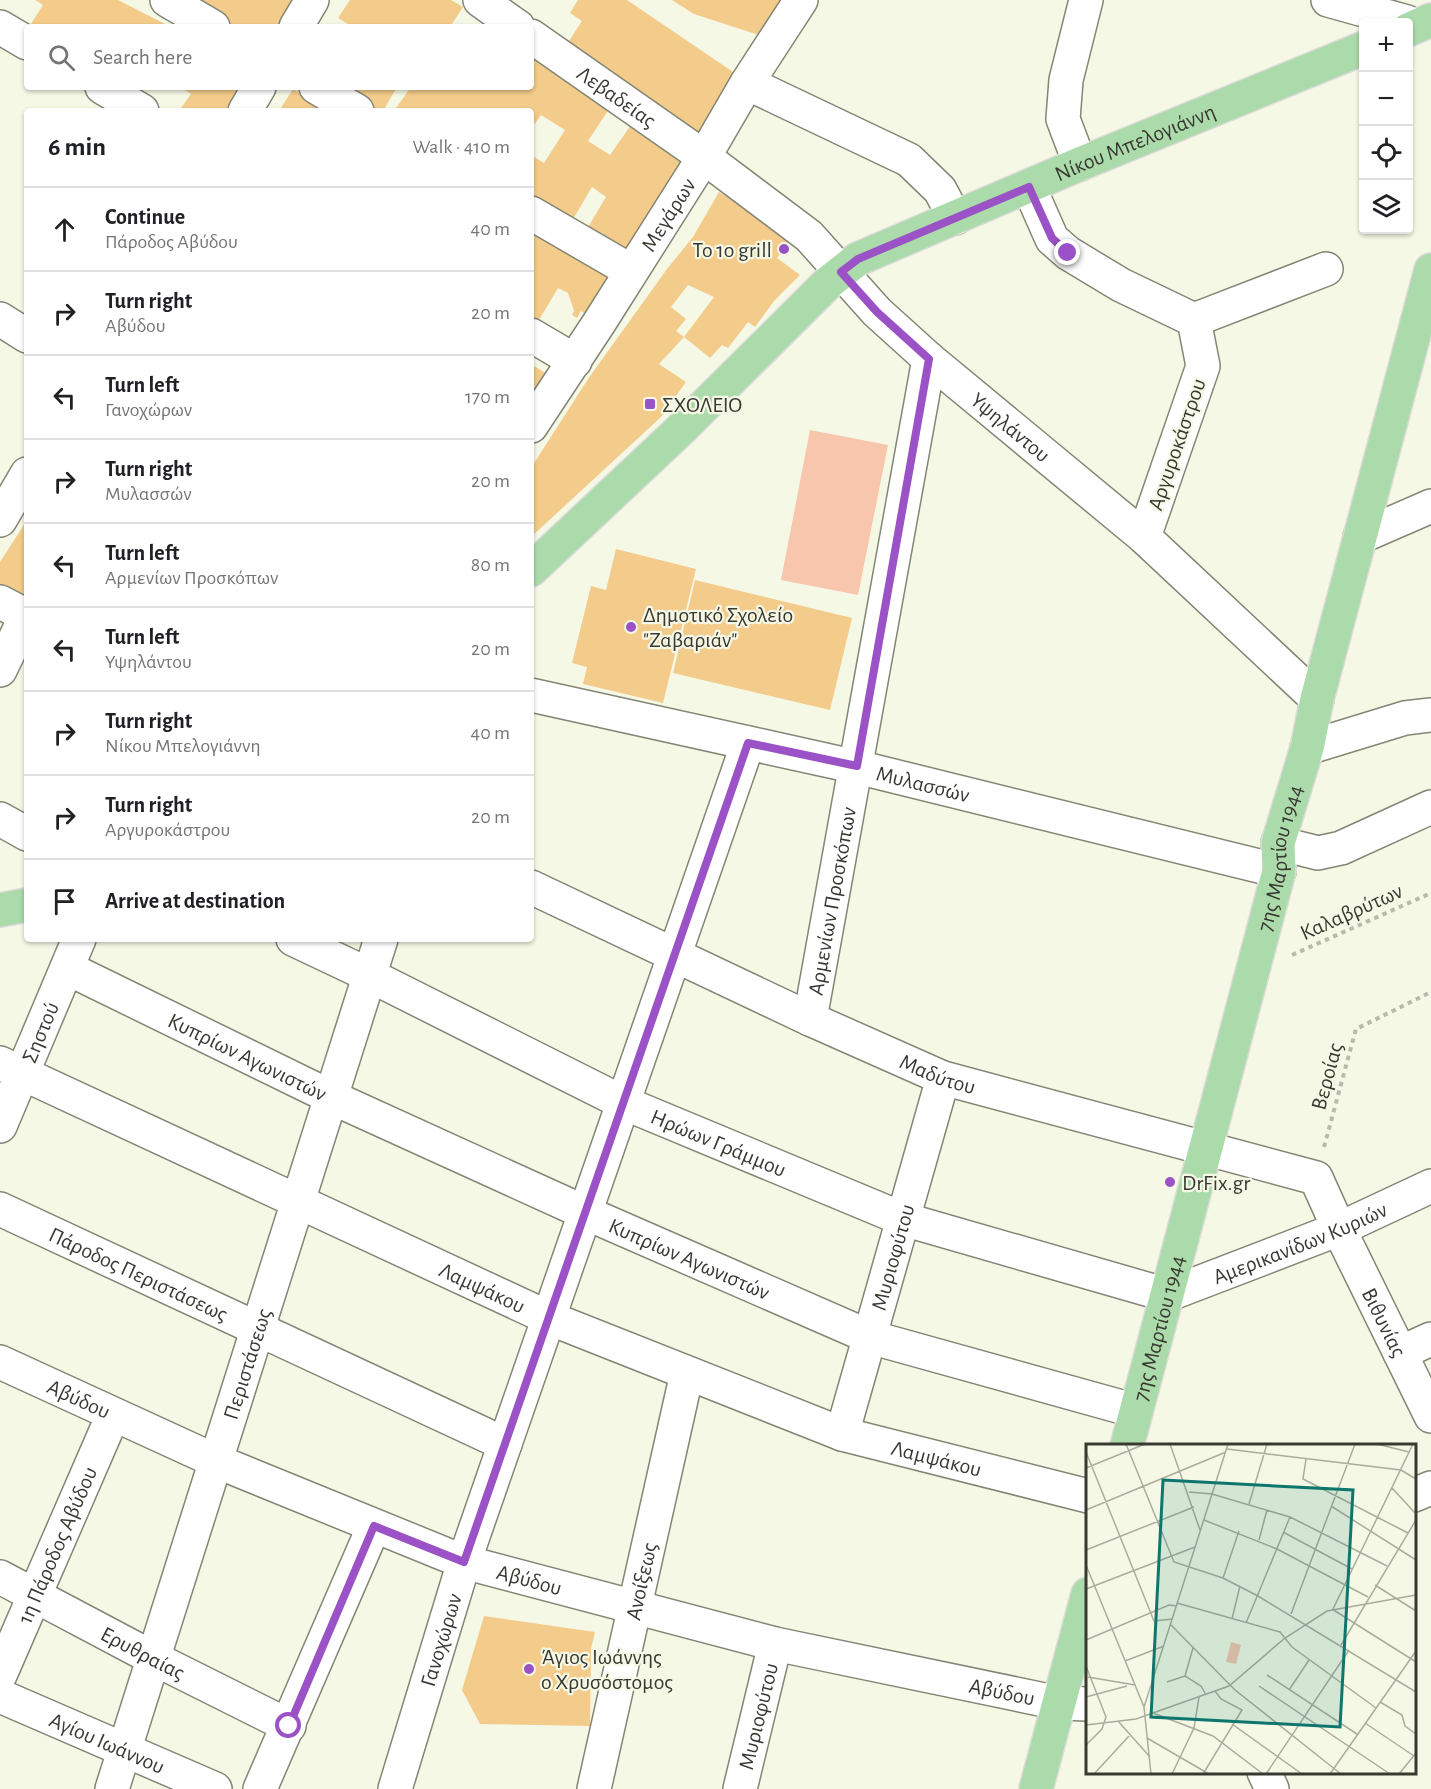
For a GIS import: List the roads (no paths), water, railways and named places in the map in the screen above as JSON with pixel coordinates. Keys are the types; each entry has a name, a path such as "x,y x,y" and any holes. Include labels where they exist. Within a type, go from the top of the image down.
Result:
{"main road":[{"name":"Νίκου Μπελογιάννη","path":"534,567 678,432 841,272 858,259 1359,50"},
{"name":"7ης Μαρτίου 1944","path":"1133,1432 1251,974 1317,699 1431,270"},
{"path":"0,910 24,906"},
{"path":"1036,1789 1073,1703 1086,1609"}],"street":[{"path":"167,0 208,24"},
{"path":"298,24 312,0"},
{"path":"480,0 514,24"},
{"name":"Μεγάρων","path":"534,422 575,361 801,0"},
{"path":"1080,165 1063,119 1066,80 1086,0"},
{"path":"1328,0 1415,24"},
{"path":"0,27 24,41"},
{"name":"Λεβαδείας","path":"534,38 704,157"},
{"path":"747,83 909,160 940,190 955,218"},
{"path":"107,90 137,108"},
{"path":"247,108 257,90"},
{"path":"321,90 352,108"},
{"name":"Υψηλάντου","path":"704,157 810,236 877,312 929,359 1144,537 1317,699"},
{"path":"1029,187 1052,238 1068,253 1121,285 1194,320 1326,268"},
{"path":"534,215 631,271"},
{"path":"0,319 24,334"},
{"name":"Αργυροκάστρου","path":"1144,537 1203,366 1194,320"},
{"path":"534,337 575,361"},
{"name":"Αρμενίων Προσκόπων","path":"810,1019 929,359"},
{"path":"0,519 24,479"},
{"path":"1360,537 1431,506"},
{"path":"0,602 24,614"},
{"path":"0,670 24,622"},
{"name":"Μυλασσών","path":"534,696 1279,857 1341,848 1431,807"},
{"path":"1307,748 1405,718 1431,715"},
{"name":"Γανοχώρων","path":"395,1789 464,1562 748,743"},
{"path":"0,819 24,832"},
{"name":"Μαδύτου","path":"534,888 810,1019 943,1078 1316,1178 1339,1229"},
{"name":"Ηρώων Γράμμου","path":"299,942 624,1103 903,1219 1167,1295"},
{"name":"Περιστάσεως","path":"112,1789 380,942"},
{"name":"Σηστού","path":"0,1126 11,1068 73,953"},
{"name":"Κυπρίων Αγωνιστών","path":"73,953 331,1097 585,1213 870,1337 1133,1432"},
{"name":"Λαμψάκου","path":"11,1068 549,1318 687,1373 842,1434 1086,1495"},
{"name":"Μυριοφύτου","path":"842,1434 943,1078"},
{"name":"Αμερικανίδων Κυριών","path":"1167,1295 1339,1229 1431,1186"},
{"name":"Πάροδος Περιστάσεως","path":"0,1209 506,1443"},
{"name":"Βιθυνίας","path":"1339,1229 1431,1416"},
{"path":"1400,1353 1431,1339"},
{"name":"Αβύδου","path":"0,1362 216,1461 464,1562 775,1644 1073,1703"},
{"name":"Ανοίξεως","path":"594,1789 687,1373"},
{"name":"1η Πάροδος Αβύδου","path":"0,1675 113,1415"},
{"path":"1416,1494 1431,1488"},
{"path":"260,1789 374,1526"},
{"name":"Ερυθραίας","path":"0,1577 153,1658 289,1726"},
{"name":"Μυριοφύτου","path":"740,1789 775,1644"},
{"name":"Αγίου Ιωάννου","path":"0,1696 215,1789"},
{"path":"1264,1774 1272,1789"}],"place":[{"name":"Το 1ο grill","path":"784,249"},
{"name":"ΣΧΟΛΕΙΟ","path":"650,404"},
{"name":"Δημοτικό Σχολείο \"Ζαβαριάν\"","path":"631,627"},
{"name":"DrFix.gr","path":"1170,1182"},
{"name":"Άγιος Ιωάννης ο Χρυσόστομος","path":"529,1669"}]}
